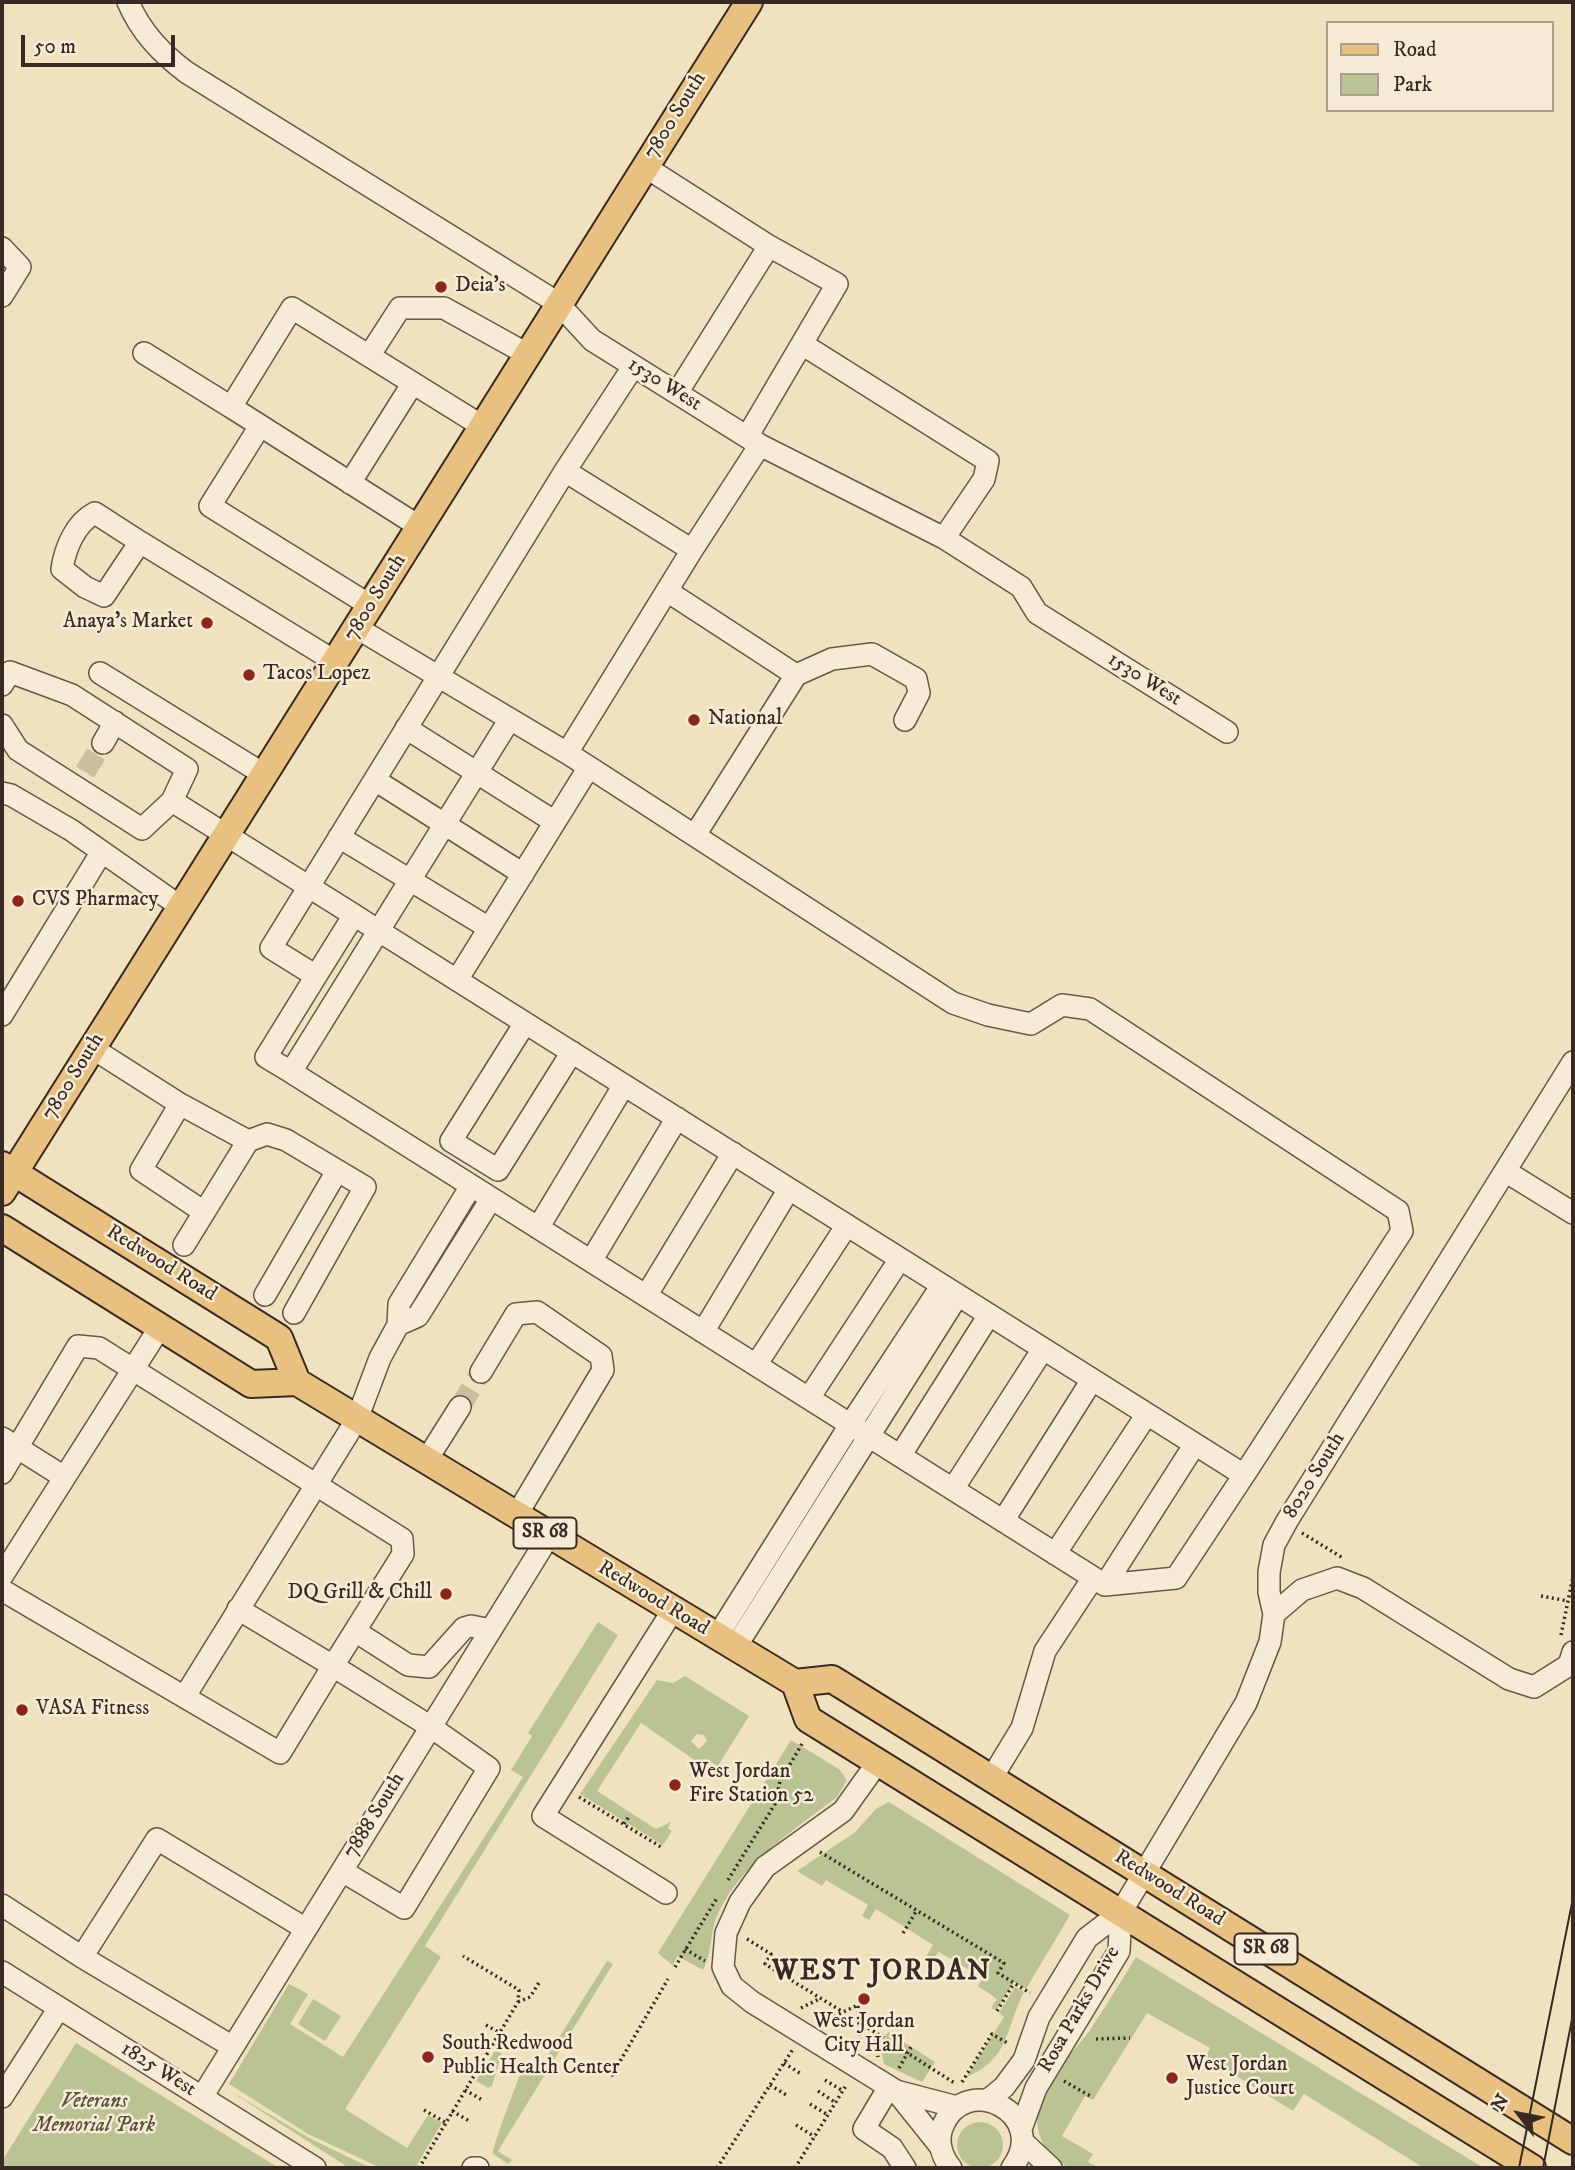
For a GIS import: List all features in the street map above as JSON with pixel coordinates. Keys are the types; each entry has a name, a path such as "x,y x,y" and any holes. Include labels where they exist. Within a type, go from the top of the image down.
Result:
{"main road":[{"name":"7800 South","path":"6,1176 92,1048 265,775 558,303 749,2"},
{"name":"Redwood Road","path":"6,1176 279,1338 298,1382 426,1461 795,1682 832,1679 1573,2141"},
{"path":"2,1228 251,1384 298,1382"},
{"name":"SR 68","path":"795,1682 808,1719 1532,2168"}],"street":[{"name":"1530 West","path":"128,2 137,23 161,52 186,72 558,303 592,340 753,441 944,538 1021,587 1037,613 1227,732"},
{"path":"567,753 692,550 837,284 769,246 645,166"},
{"path":"677,393 769,246"},
{"path":"2,248 20,267 2,296"},
{"path":"369,356 400,308 422,306 444,308 527,354"},
{"path":"231,407 292,308 482,426"},
{"path":"802,344 988,461 984,479 944,538"},
{"path":"144,353 420,527"},
{"path":"316,976 271,948 565,471 634,367"},
{"path":"351,483 413,383"},
{"path":"260,426 210,506 364,617 438,676 567,753 953,1003 988,1015 1031,1024 1062,1005 1090,1009 1398,1212 1402,1231 1176,1578 1099,1581 266,1057 354,915"},
{"path":"565,471 692,550"},
{"path":"140,542 336,662"},
{"path":"667,591 796,675"},
{"path":"695,835 796,675 832,659 872,654 916,679 919,693 905,720"},
{"path":"2,685 10,672 72,695 187,769 172,801 142,829 80,779 18,750 2,724"},
{"path":"100,673 265,775"},
{"path":"291,1072 510,719"},
{"path":"103,743 115,722"},
{"path":"406,728 555,822"},
{"path":"457,980 589,767"},
{"path":"375,780 523,873"},
{"path":"2,793 11,795 71,830 181,907"},
{"path":"172,801 1244,1475"},
{"path":"339,837 489,928"},
{"path":"2,1015 101,853"},
{"path":"525,1023 451,1140 486,1163 498,1170 572,1052"},
{"path":"92,1048 180,1104 248,1141"},
{"name":"8020 South","path":"1121,1912 1246,1703 1263,1665 1274,1614 1269,1592 1269,1572 1274,1545 1573,1062"},
{"path":"538,1228 624,1085"},
{"path":"180,1104 141,1170 204,1212"},
{"path":"591,1261 677,1118"},
{"path":"184,1245 248,1141 267,1134 286,1140 362,1184 365,1191 293,1313"},
{"path":"646,1296 733,1153"},
{"path":"265,1295 337,1171"},
{"path":"1505,1171 1573,1213"},
{"path":"185,1696 358,1419 380,1358 398,1325 399,1304 471,1186"},
{"path":"703,1332 789,1189"},
{"path":"398,1325 418,1316 491,1199"},
{"path":"756,1365 846,1225"},
{"path":"809,1398 900,1259"},
{"path":"726,1642 858,1430 950,1290"},
{"path":"481,1372 516,1314 537,1312 601,1356 603,1370 516,1516"},
{"path":"900,1456 989,1315"},
{"path":"2,1576 131,1368 160,1327"},
{"path":"2,1473 9,1443 78,1346 99,1348 402,1539 403,1554 280,1753 2,1590"},
{"path":"953,1489 1043,1349"},
{"path":"1003,1521 1092,1380"},
{"path":"426,1461 460,1407"},
{"path":"1055,1554 1147,1414"},
{"path":"9,1443 64,1477"},
{"path":"991,1779 1022,1728 1045,1651 1099,1581 1195,1444"},
{"name":"7888 South","path":"202,2097 549,1536"},
{"path":"1274,1614 1302,1590 1337,1578 1363,1588 1509,1679 1534,1687 1569,1665 1567,1645"},
{"path":"239,1609 431,1727 489,1768 404,1908 342,1871"},
{"path":"666,1893 544,1816 673,1610"},
{"path":"355,1632 417,1668 429,1667 464,1628 471,1626 491,1630"},
{"path":"878,1762 843,1811 765,1867 740,1902 726,1933 723,1967 732,1986 752,2002 894,2084 958,2093 973,2100 988,2100 1003,2106 1014,2116 1022,2136 1052,2168"},
{"path":"82,1957 157,1839 306,1929"},
{"path":"2,1905 82,1957 233,2047"},
{"name":"Rosa Parks Drive","path":"988,2100 1004,2087 1024,2060 1039,2017 1087,1938 1121,1912"},
{"name":"Rosa Parks Drive","path":"1012,2168 1018,2159 1036,2088 1119,1951 1121,1912"},
{"name":"1825 West","path":"2,1972 315,2168"},
{"path":"2,2097 59,2008"},
{"path":"894,2084 944,2161"},
{"path":"894,2084 863,2129 892,2148 905,2168"},
{"path":"944,2161 941,2130 958,2093"}],"path":[{"path":"1287,1521 1345,1559"},
{"path":"1567,1645 1568,1601 1573,1577"},
{"path":"1541,1596 1568,1601"},
{"path":"727,1882 775,1804 780,1781 802,1744"},
{"path":"577,1795 661,1847"},
{"path":"624,1824 630,1815"},
{"path":"820,1852 1004,1963 998,1973 1030,1993"},
{"path":"675,1967 720,1893"},
{"path":"903,1933 917,1910"},
{"path":"740,1935 771,1954 765,1964 843,2012"},
{"path":"685,1950 707,1962"},
{"path":"419,2168 518,2002 519,1990 463,1956"},
{"path":"598,2066 612,2075 668,1979"},
{"path":"518,2002 530,1997 540,1981"},
{"path":"996,2011 1014,1983"},
{"path":"796,2010 821,1998"},
{"path":"818,2024 858,2006 860,2050"},
{"path":"859,2022 908,2053 958,2093 992,2034 1011,2045"},
{"path":"486,2025 499,2033"},
{"path":"874,2033 879,2063"},
{"path":"1096,2039 1130,2038"},
{"path":"717,2168 794,2047"},
{"path":"894,2084 911,2047"},
{"path":"784,2063 802,2074"},
{"path":"825,2080 843,2091"},
{"path":"1062,2080 1092,2097"},
{"path":"795,2168 849,2081"},
{"path":"770,2085 788,2096"},
{"path":"465,2090 484,2101"},
{"path":"818,2091 836,2103"},
{"path":"810,2104 828,2115"},
{"path":"424,2109 445,2122"},
{"path":"452,2111 471,2122"},
{"path":"796,2125 814,2137"}],"green space":[{"path":"598,1622 618,1635 425,1946 441,1957 345,2109 407,2148 428,2115 442,2123 415,2168 381,2168 308,2134 229,2084 289,1984 308,1994 290,2024 343,2057 523,1777 511,1770 532,1736 528,1733"},
{"path":"685,1676 749,1716 718,1766 711,1762 706,1768 641,1723 597,1791 656,1829 671,1822 668,1828 672,1831 663,1845 580,1794 657,1680 673,1683","holes":["697,1734 704,1735 707,1741 699,1749 691,1741"]},
{"path":"791,1740 839,1769 847,1780 837,1797 768,1850 738,1881 716,1918 703,1970 677,1956 673,1966 658,1953"},
{"path":"889,1802 1070,1915 1026,1989 1014,1982 996,2010 991,2008 997,1999 978,1986 983,1978 939,1952 933,1959 927,1955 933,1945 876,1909 869,1920 862,1916 868,1905 826,1880 822,1886 797,1871 854,1833 876,1809"},
{"path":"1136,1957 1484,2168 1424,2168 1304,2094 1293,2111 1206,2057 1210,2048 1147,2013 1093,2100 1085,2096 1062,2136 1093,2154 1088,2162 1099,2168 1072,2167 1058,2162 1042,2141 1038,2124 1038,2108 1042,2094 1058,2068 1090,2030"},
{"path":"607,1961 613,1964 498,2151 512,2160 508,2164 493,2154 525,2062 540,2068"},
{"path":"1015,1987 1024,1992 999,2052 980,2070 966,2077 1004,2017 999,2013"},
{"path":"313,1999 341,2016 325,2041 298,2024"},
{"path":"888,2032 935,2062 922,2082 884,2064 880,2045"},
{"name":"Veterans Memorial Park","path":"76,2043 279,2168 2,2168 2,2161"},
{"path":"495,2051 502,2053 492,2086 488,2088 476,2081"},
{"path":"227,2089 311,2139 371,2168 349,2168"},
{"path":"980,2122 996,2129 1003,2145 996,2161 980,2168 964,2161 957,2145 964,2129"}],"tunnel":[{"path":"85,772 103,743"},
{"path":"460,1407 481,1372"}],"tram line":[{"path":"1519,2168 1573,1898"},
{"path":"1543,2168 1573,2014"}],"place":[{"name":"Deia's","path":"441,287"},
{"name":"Anaya's Market","path":"207,623"},
{"name":"Tacos Lopez","path":"249,675"},
{"name":"National","path":"694,720"},
{"name":"CVS Pharmacy","path":"18,901"},
{"name":"DQ Grill & Chill","path":"446,1594"},
{"name":"VASA Fitness","path":"22,1710"},
{"name":"West Jordan Fire Station 52","path":"675,1785"},
{"name":"West Jordan City Hall","path":"864,1999"},
{"name":"South Redwood Public Health Center","path":"428,2057"},
{"name":"West Jordan Justice Court","path":"1172,2078"}],"district":[{"name":"WEST JORDAN","path":"882,1973"}]}
